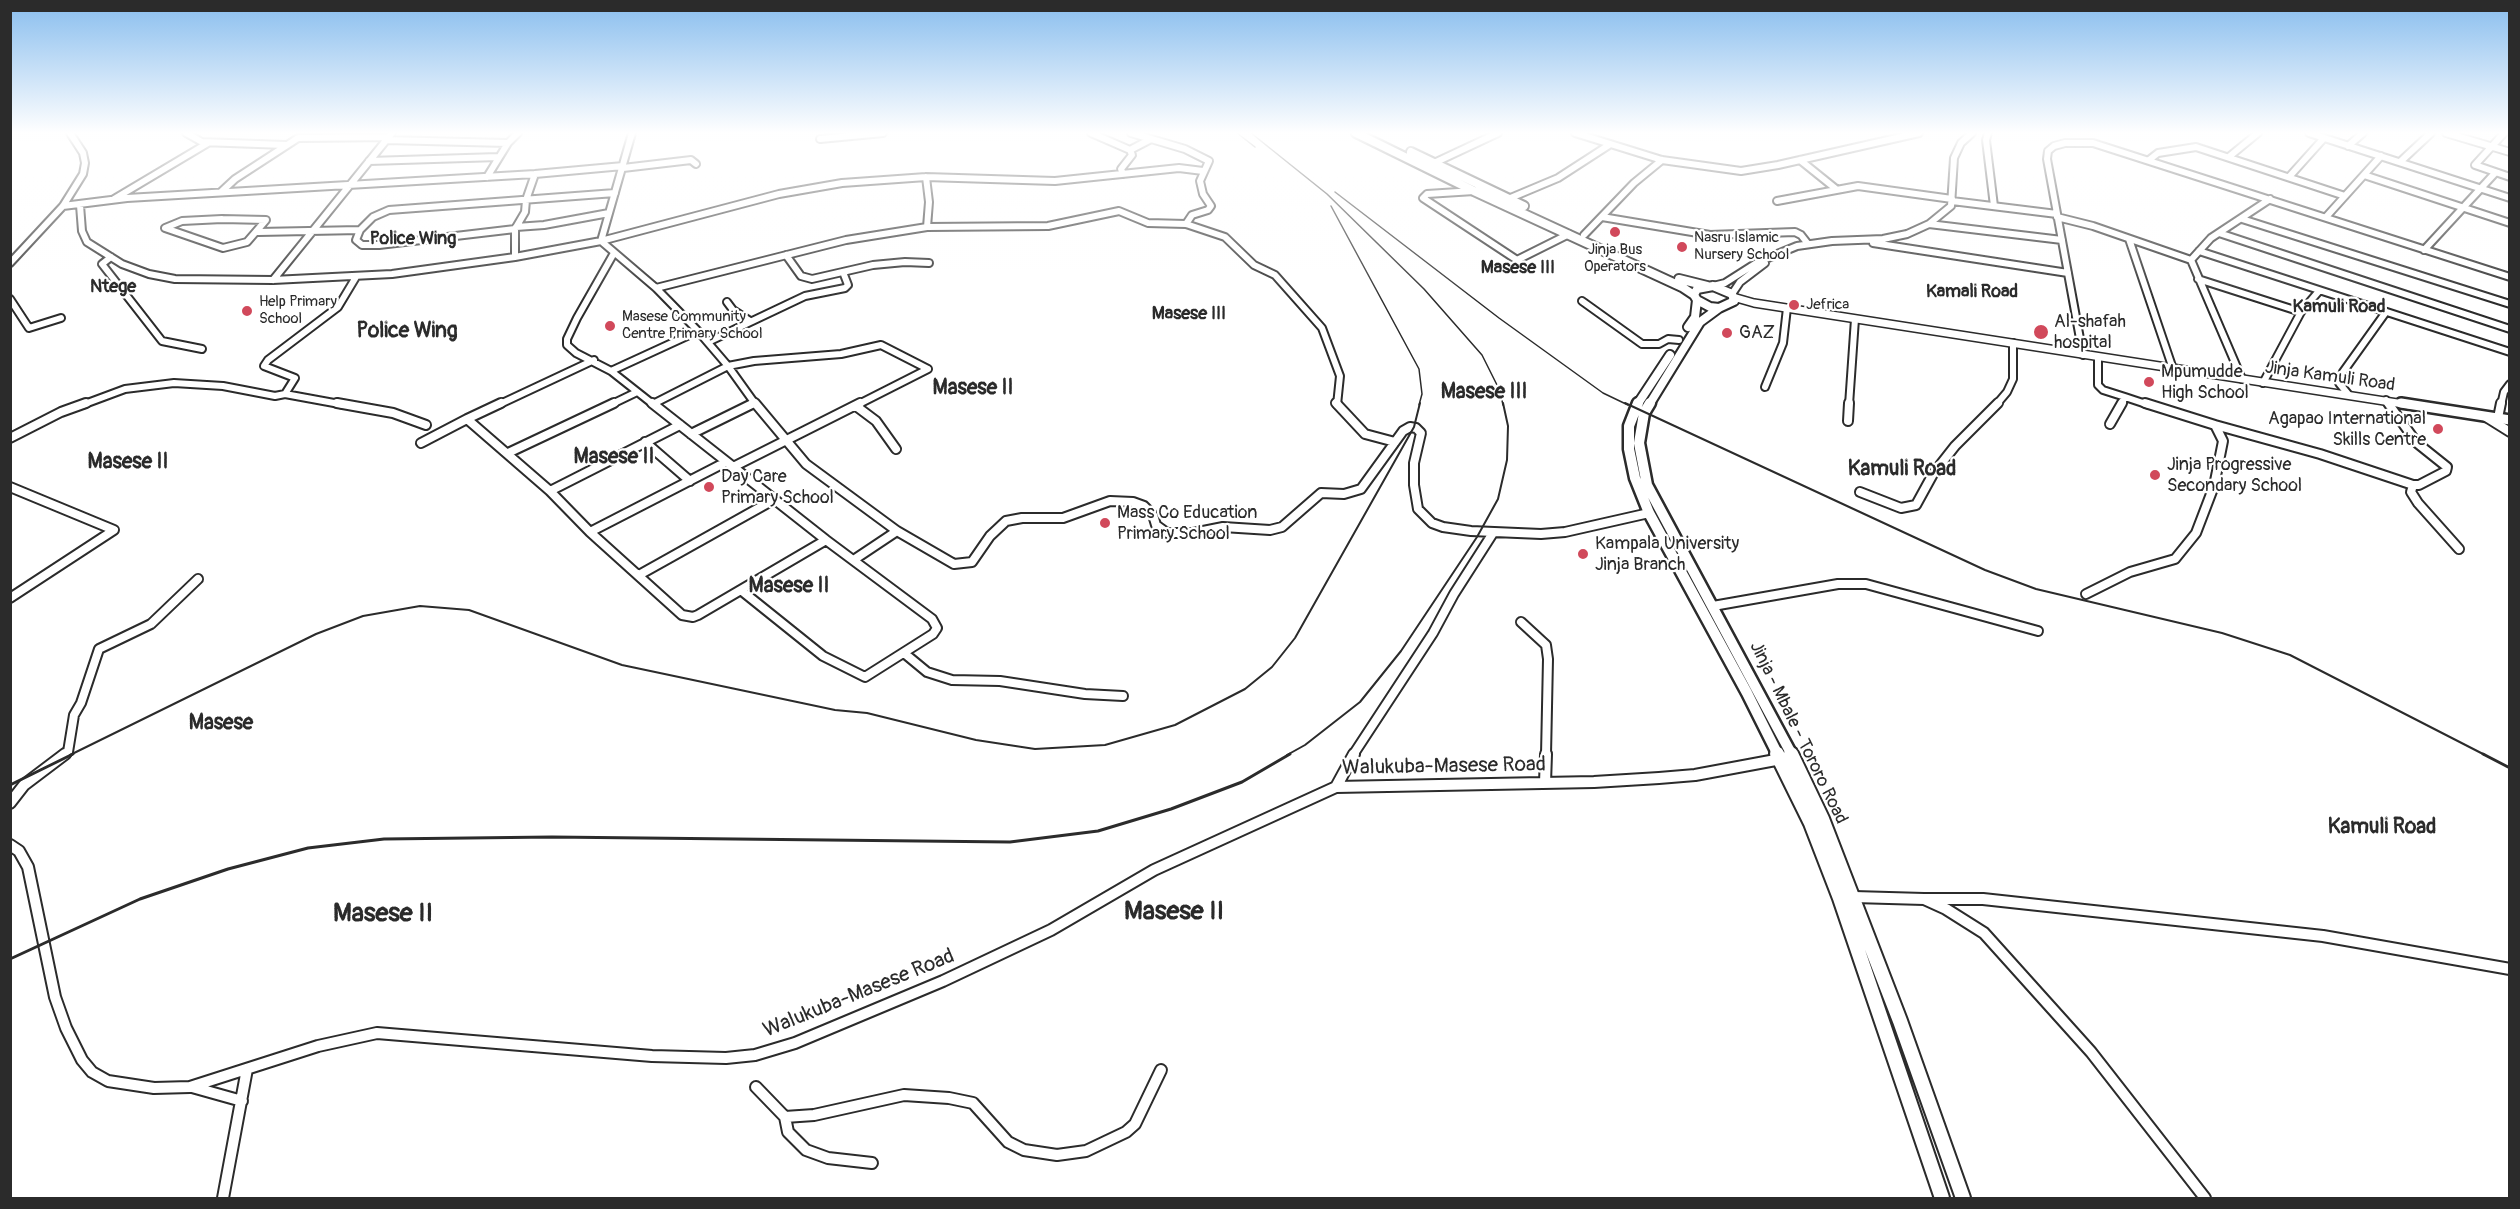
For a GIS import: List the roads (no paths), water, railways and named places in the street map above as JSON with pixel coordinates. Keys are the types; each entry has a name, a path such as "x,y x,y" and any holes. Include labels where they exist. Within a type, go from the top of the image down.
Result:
{"highway":[{"path":"1471,189 1682,287 1710,307 1719,308 1732,299 1710,286 1676,278 1488,189"},
{"path":"1695,298 1698,289 1710,286"},
{"name":"Jinja - Mbale - Tororo Road","path":"1695,298 1695,317 1635,408 1629,426 1632,467 1649,513 1782,759 1811,823 1840,898 1942,1198"},
{"name":"Jinja - Mbale - Tororo Road","path":"1719,308 1700,322 1644,413 1640,443 1642,469 1650,494 1713,606 1793,757 1854,897 1963,1198"}],"main road":[{"name":"Jinja Kamuli Road","path":"1732,299 2510,420"}],"street":[{"path":"10,263 63,206 74,189"},
{"path":"110,200 128,189"},
{"path":"63,206 110,200 276,189"},
{"path":"273,280 346,189"},
{"path":"514,257 516,229 525,212 530,189"},
{"path":"601,241 616,189"},
{"path":"80,205 82,231 87,242 122,264 149,274 175,279 273,280 356,277 514,257 601,241 799,189"},
{"path":"927,189 927,227"},
{"path":"1186,224 1192,215 1208,210 1211,206 1201,189"},
{"path":"1508,199 1531,189"},
{"path":"1584,235 1628,189"},
{"path":"1777,201 1834,189"},
{"path":"1881,189 2057,215 2191,260"},
{"path":"1710,286 1725,283 1772,256 1808,244 1896,237 1929,224 1948,210 1953,189"},
{"path":"1992,189 1994,206"},
{"path":"2052,189 2083,355"},
{"path":"2238,189 2510,278"},
{"path":"2326,189 2345,196"},
{"path":"2326,217 2351,189"},
{"path":"2407,189 2510,223"},
{"path":"2424,250 2479,189"},
{"path":"2484,189 2510,198"},
{"path":"1474,191 1431,193 1427,197 1428,201 1517,261 1569,234"},
{"path":"609,213 516,229 369,245 358,243 356,240 360,230 376,214 389,210 615,194"},
{"path":"2191,260 2219,233 2270,200"},
{"path":"656,288 846,240 927,227 1048,226 1119,212 1148,223 1186,224 1225,237 1254,265 1275,275 1285,284 1322,328 1340,376 1336,403 1341,411 1365,434 1395,442"},
{"path":"1602,217 1710,235 1795,232 1801,235 1808,244"},
{"path":"258,232 266,219 182,221 165,228 223,248 242,244 258,232 360,230"},
{"path":"2242,219 2510,304"},
{"path":"1929,224 2062,240"},
{"path":"2219,233 2510,329"},
{"path":"2129,239 2173,369"},
{"path":"601,241 656,288 698,330 728,366 754,403 806,464 897,531 947,560 964,564 972,562 990,536 1006,521 1022,518 1063,518 1110,501 1133,502 1144,506 1150,510 1156,525 1167,533 1192,533 1223,528 1270,530 1290,522 1321,493 1344,494 1360,489 1408,427 1416,428 1420,432 1414,463 1414,485 1418,509 1423,516 1443,527 1493,532 1565,532 1649,513"},
{"path":"1856,241 2068,273"},
{"path":"2199,251 2510,352"},
{"path":"614,253 567,339 570,348 611,371 826,540 855,559 936,623 937,628 933,634 865,677 823,656 742,591"},
{"path":"786,255 804,278 817,279 882,264 929,263"},
{"path":"1732,299 1740,282 1772,256"},
{"path":"111,257 102,264 162,341 202,349"},
{"path":"2191,260 2242,379"},
{"path":"708,342 805,296 845,288 848,285 843,272"},
{"path":"285,394 295,378 267,368 265,363 338,308 356,277"},
{"path":"2198,279 2301,312"},
{"path":"2264,383 2276,355 2301,312 2319,291"},
{"path":"10,299 29,328 61,318"},
{"path":"728,302 733,310 750,321"},
{"path":"1582,302 1642,344 1659,344 1668,339 1679,340"},
{"path":"1765,387 1783,343 1787,308"},
{"path":"2348,394 2339,383 2343,372 2386,312"},
{"path":"1848,421 1855,319"},
{"path":"611,371 698,330"},
{"path":"1860,492 1900,508 1908,508 1916,504 1933,474 1954,446 1985,418 2007,392 2013,379 2013,343"},
{"path":"590,532 690,481 784,440 928,369 881,345 841,354 754,361 728,366 653,404"},
{"path":"2098,357 2098,385 2103,390 2215,425 2320,454 2413,485 2419,485 2448,469 2416,443 2386,400"},
{"path":"421,443 594,360"},
{"path":"10,438 61,412 125,389 174,383 223,386 275,396 285,394 393,413 426,425"},
{"path":"2498,418 2504,392 2510,384"},
{"path":"508,453 637,392"},
{"path":"2110,424 2125,397"},
{"path":"691,434 754,403"},
{"path":"856,406 876,421 896,449"},
{"path":"2484,416 2510,432"},
{"path":"467,419 508,453 590,532 687,617 698,615 742,591 826,540"},
{"path":"550,491 680,425"},
{"path":"2086,594 2130,572 2175,559 2196,533 2214,486 2223,441 2215,425"},
{"path":"645,442 690,481"},
{"path":"2413,485 2411,492 2418,503 2459,549"},
{"path":"10,487 114,530 10,598"},
{"path":"639,575 775,499"},
{"path":"855,559 897,531"},
{"path":"1336,787 1344,769 1433,633 1454,594 1493,532"},
{"path":"10,803 24,785 68,752 74,715 81,703 99,648 151,624 198,579"},
{"path":"1713,606 1838,584 1866,585 2038,631"},
{"path":"1521,622 1546,645 1548,659 1545,783"},
{"path":"904,653 927,672 952,680 1000,681 1085,694 1124,696"},
{"name":"Walukuba-Masese Road","path":"10,845 19,851 28,867 55,997 66,1028 82,1060 92,1072 108,1081 154,1088 190,1087 352,1036 377,1033 652,1056 726,1058 774,1051 943,981 1051,930 1154,870 1336,787 1545,783 1695,775 1782,759"},
{"path":"1854,897 1983,899 2323,936 2510,969"},
{"path":"1924,899 1946,909 1984,933 2091,1052 2205,1198"},
{"path":"223,1198 247,1069"},
{"path":"785,1117 814,1115 904,1095 949,1098 973,1103 1008,1142 1024,1150 1057,1155 1086,1151 1126,1132 1135,1124 1161,1070"},
{"path":"190,1087 242,1101"},
{"path":"756,1087 785,1117 788,1132 806,1150 828,1158 872,1163"}],"railway":[{"path":"1321,189 1424,289 1482,355 1500,391 1503,405"},
{"path":"1335,192 1499,318 1603,393 1628,405"},
{"path":"1331,206 1419,369 1422,394 1419,405"},
{"path":"70,755 316,634 363,616 420,606 469,610 622,665 835,710 867,713 976,740 1035,749 1105,745 1175,725 1245,689 1272,667 1295,638 1414,427 1420,403"},
{"path":"1287,755 1305,745 1360,702 1401,651 1477,537 1498,499 1507,460 1508,426 1503,403"},
{"path":"1625,403 1985,570 2036,589 2222,633 2290,655 2485,755"},
{"path":"10,785 73,754"},
{"path":"10,959 140,899 228,869 308,848 384,839 552,837 1010,842 1098,831 1171,809 1242,782 1290,754"},
{"path":"2483,754 2510,768"}],"place":[{"name":"Jinja Bus Operators","path":"1615,232"},
{"name":"Nasru Islamic Nursery School","path":"1682,247"},
{"name":"Jefrica","path":"1794,305"},
{"name":"Help Primary School","path":"247,311"},
{"name":"Masese Community Centre Primary School","path":"610,326"},
{"name":"Al-shafah hospital","path":"2041,332"},
{"name":"GAZ","path":"1727,333"},
{"name":"Mpumudde High School","path":"2149,382"},
{"name":"Agapao International Skills Centre","path":"2438,429"},
{"name":"Jinja Progressive Secondary School","path":"2155,475"},
{"name":"Day Care Primary School","path":"709,487"},
{"name":"Mass Co Education Primary School","path":"1105,523"},
{"name":"Kampala University Jinja Branch","path":"1583,554"}],"district":[{"name":"Police Wing","path":"413,239"},
{"name":"Masese III","path":"1518,268"},
{"name":"Ntege","path":"113,287"},
{"name":"Kamali Road","path":"1972,292"},
{"name":"Kamuli Road","path":"2339,307"},
{"name":"Masese III","path":"1189,314"},
{"name":"Police Wing","path":"407,332"},
{"name":"Masese II","path":"973,389"},
{"name":"Masese III","path":"1484,393"},
{"name":"Masese II","path":"614,458"},
{"name":"Masese II","path":"128,463"},
{"name":"Kamuli Road","path":"1902,470"},
{"name":"Masese II","path":"789,587"},
{"name":"Masese","path":"221,724"},
{"name":"Kamuli Road","path":"2382,828"},
{"name":"Masese II","path":"1174,912"},
{"name":"Masese II","path":"383,914"}]}
